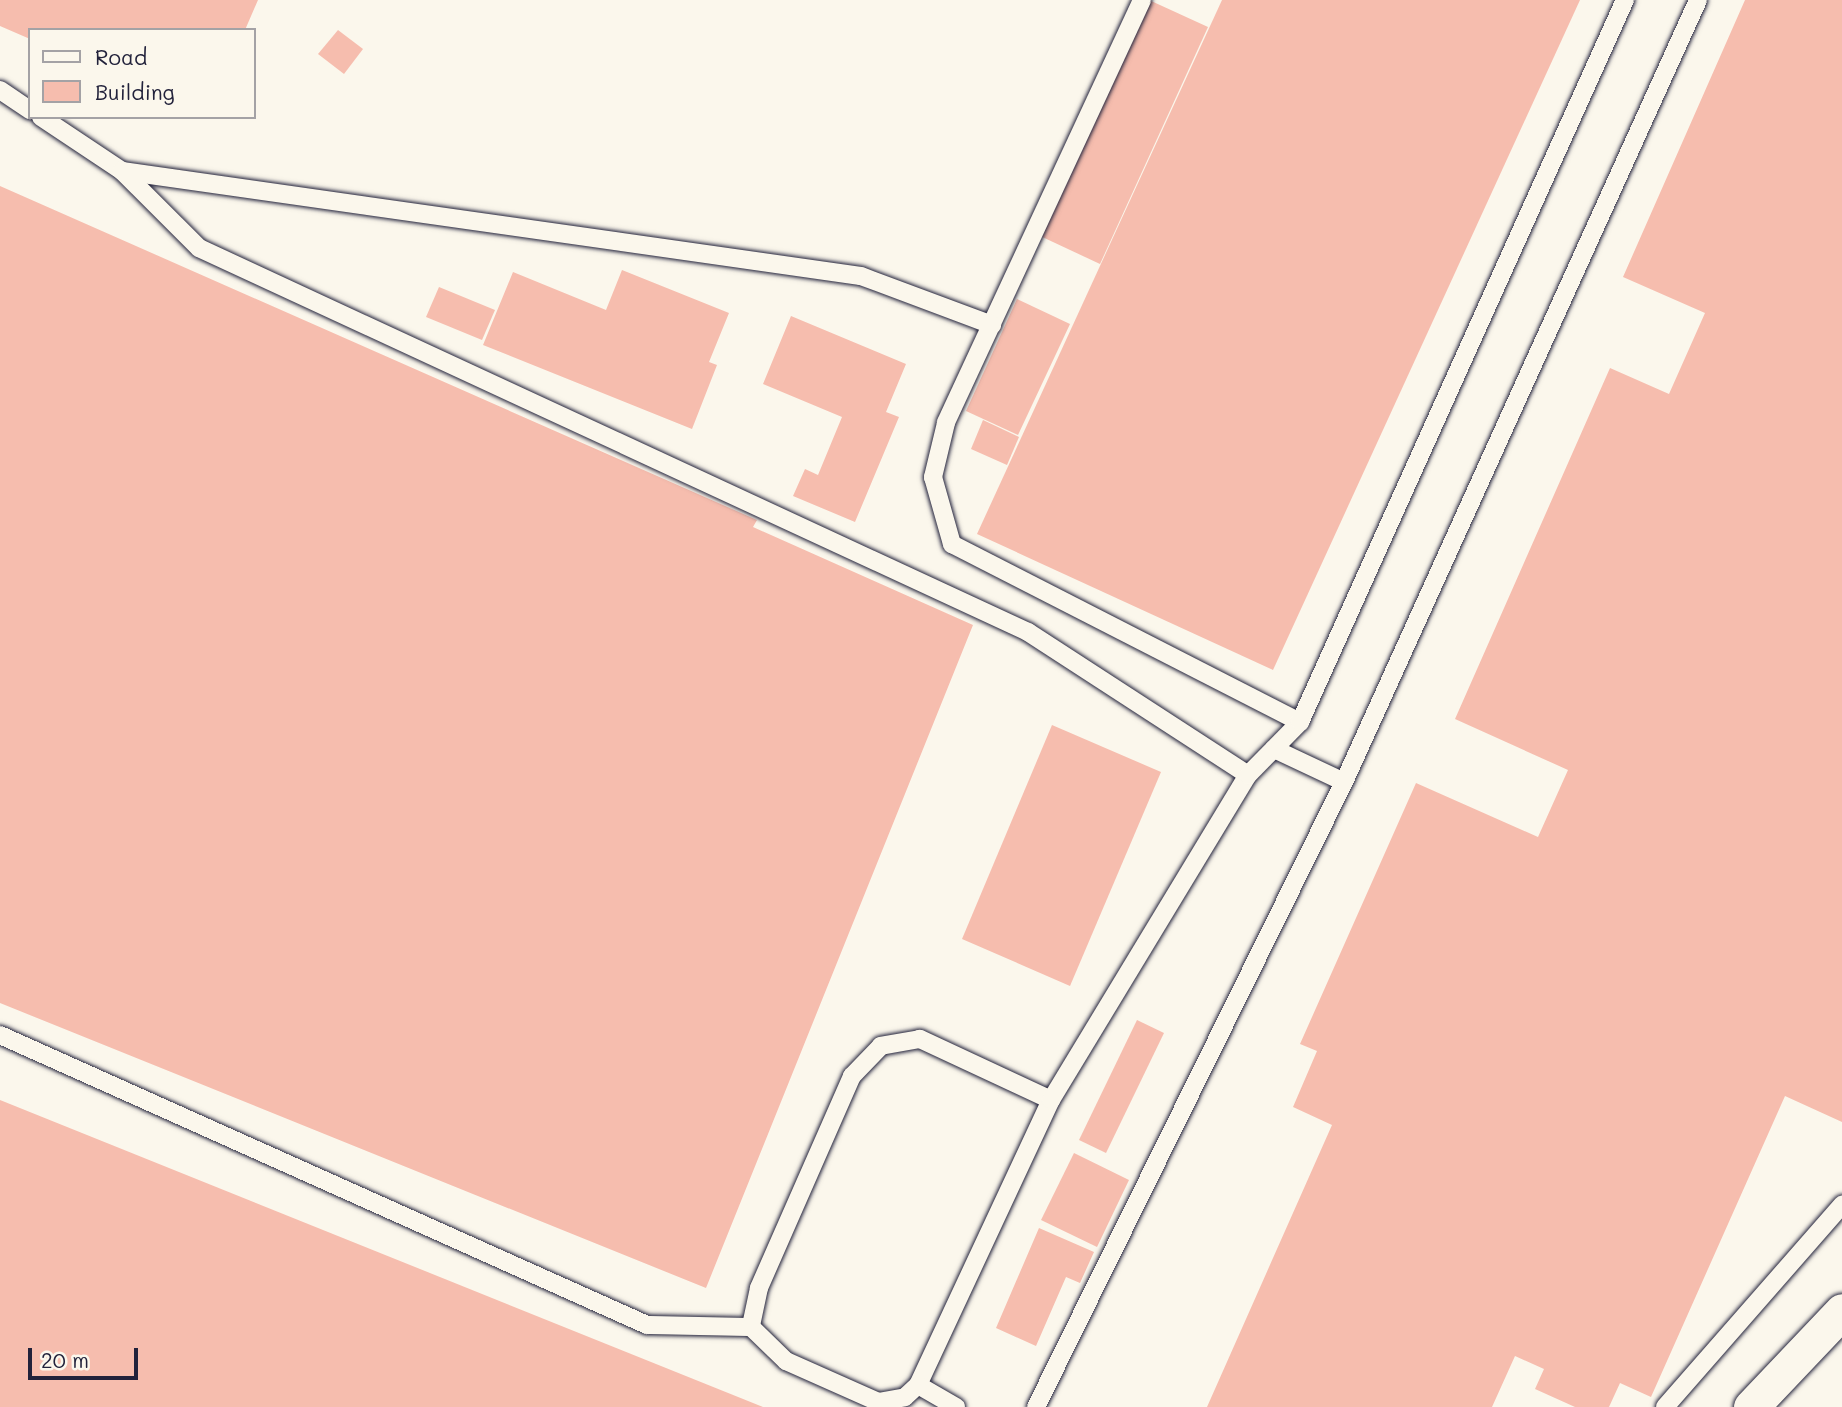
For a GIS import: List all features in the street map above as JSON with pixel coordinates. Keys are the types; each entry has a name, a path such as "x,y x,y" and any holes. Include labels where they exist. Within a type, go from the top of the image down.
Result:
{"street":[{"path":"1751,1407 1842,1311"}],"lane":[{"path":"1142,0 946,423 933,477 952,544 1300,722"},
{"path":"0,1035 647,1325 751,1327 786,1361 878,1402 905,1397 918,1385 1051,1100 1248,775 1300,722 1625,0"},
{"path":"1036,1407 1344,782 1698,0"},
{"path":"0,90 28,109"},
{"path":"44,119 122,171 199,248 1028,632 1248,775"},
{"path":"122,171 861,276 992,326"},
{"path":"1274,749 1344,782"},
{"path":"751,1327 759,1288 852,1076 881,1046 920,1039 1051,1100"},
{"path":"1665,1407 1842,1205"},
{"path":"918,1385 956,1407"}],"building":[{"path":"0,0 258,0 246,28 28,28 28,38 0,26"},
{"path":"1149,0 1208,27 1100,264 1038,235"},
{"path":"1222,0 1580,0 1273,670 977,534"},
{"path":"1745,0 1842,0 1842,1122 1785,1096 1651,1397 1620,1383 1609,1407 1575,1407 1535,1389 1544,1369 1515,1356 1492,1407 1207,1407 1332,1125 1293,1107 1317,1051 1300,1044 1416,783 1538,837 1568,770 1455,719 1610,368 1669,394 1705,313 1623,277"},
{"path":"338,30 363,49 344,74 318,54"},
{"path":"0,186 757,520 753,527 973,625 706,1288 0,1003"},
{"path":"622,270 729,313 709,362 717,365 692,429 483,345 513,272 606,310"},
{"path":"439,287 495,310 482,340 426,317"},
{"path":"1017,299 1070,324 1018,435 966,411"},
{"path":"791,316 906,364 886,412 899,417 855,522 793,496 805,469 818,475 842,417 763,384"},
{"path":"983,420 1019,437 1007,465 971,449"},
{"path":"1052,725 1161,772 1070,986 962,939"},
{"path":"1137,1020 1164,1033 1106,1153 1079,1140"},
{"path":"0,1100 763,1407 0,1407"},
{"path":"1074,1153 1129,1180 1097,1247 1041,1220"},
{"path":"1039,1228 1094,1252 1080,1283 1066,1277 1036,1346 996,1328"}]}
